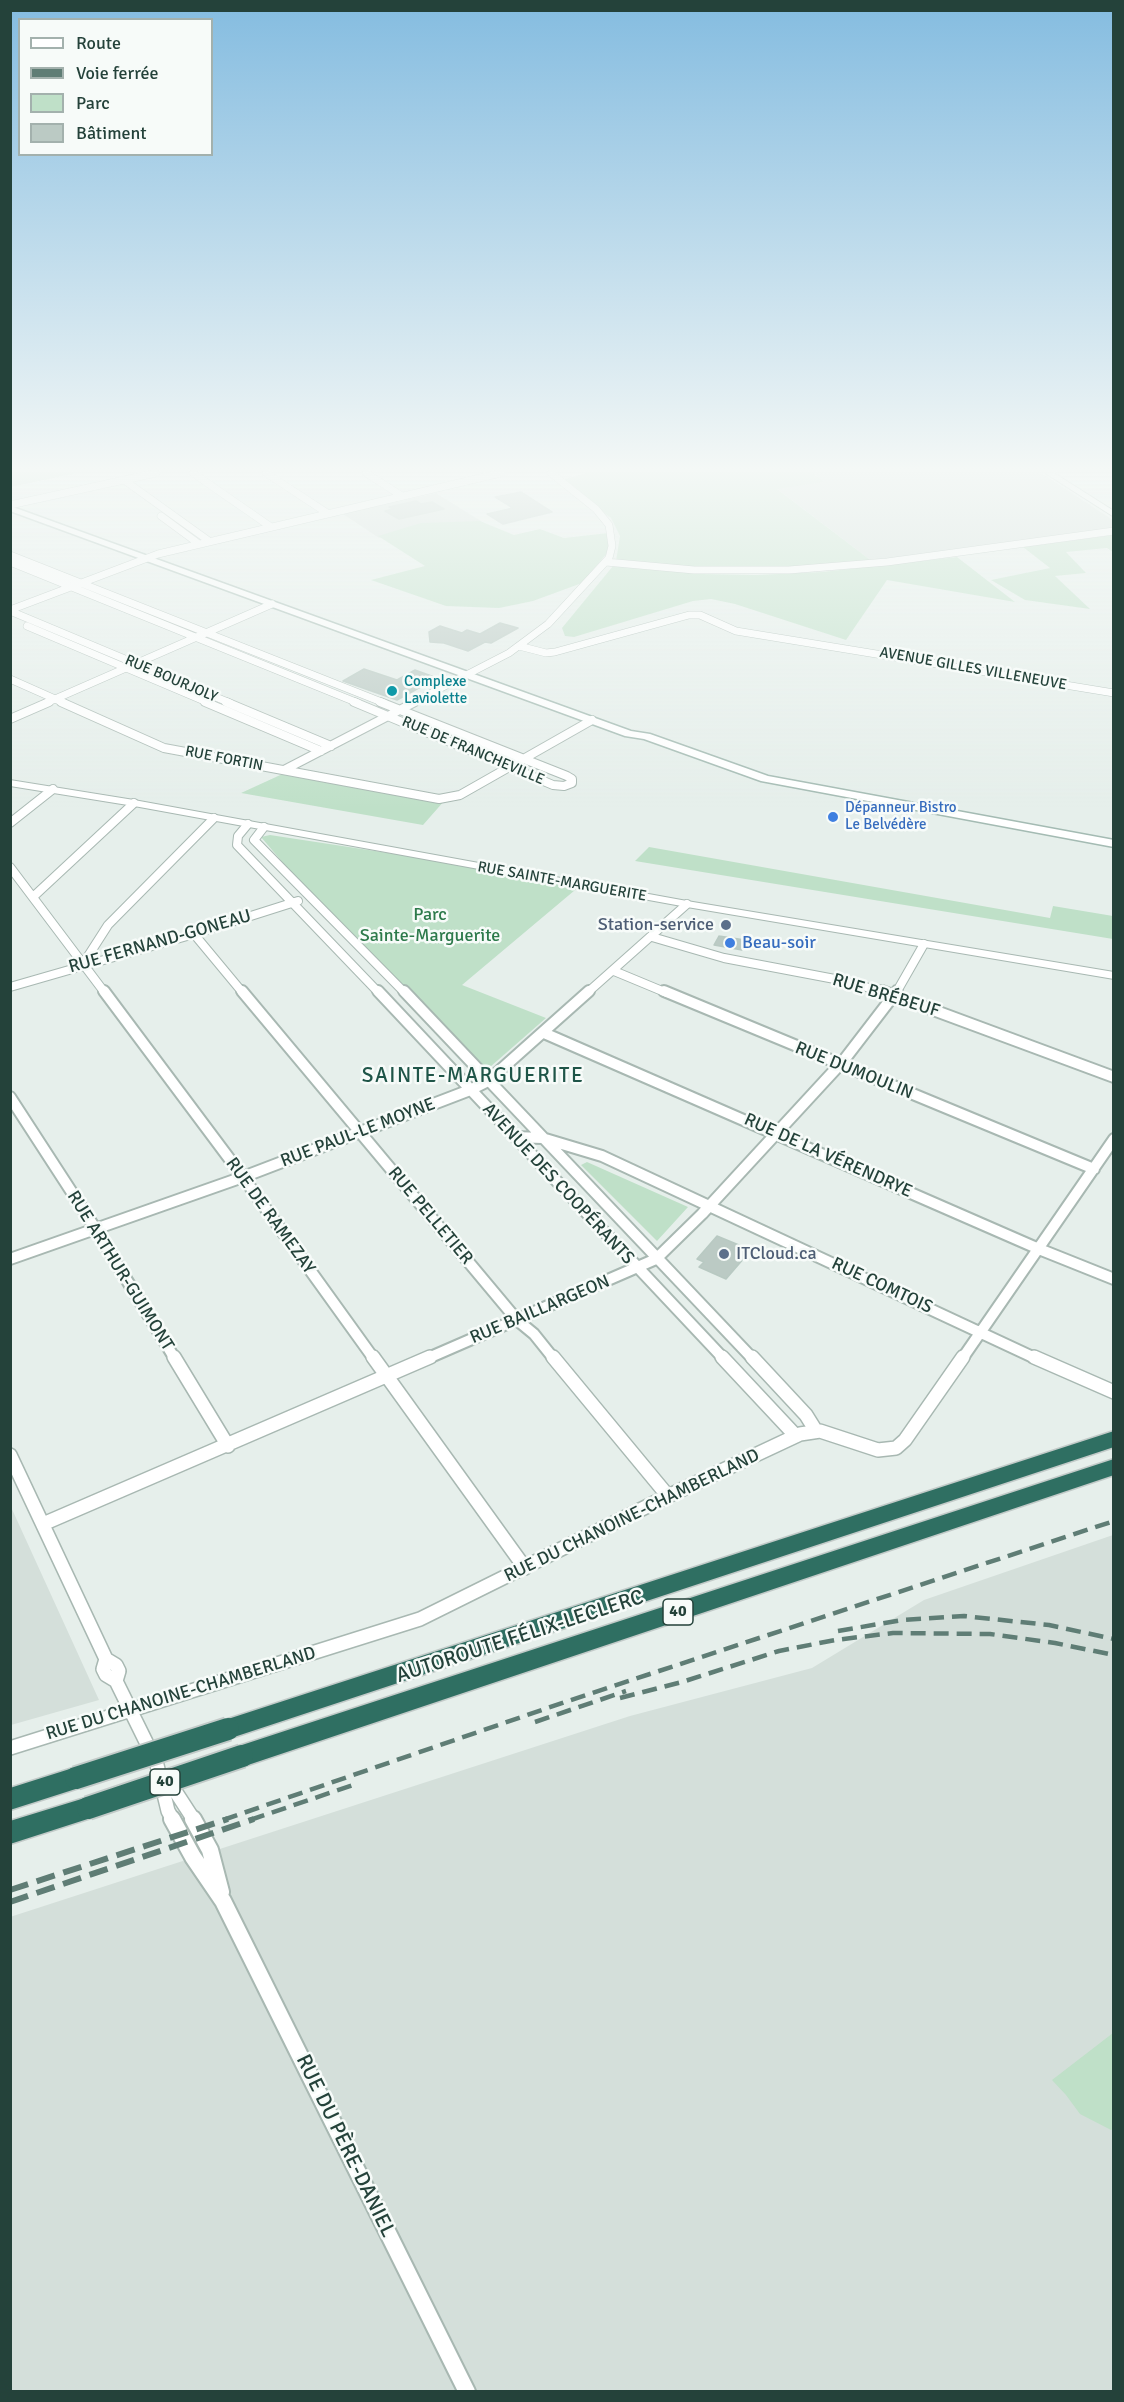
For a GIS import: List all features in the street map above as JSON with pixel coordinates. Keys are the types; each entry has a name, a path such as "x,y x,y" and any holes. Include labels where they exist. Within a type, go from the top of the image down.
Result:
{"highway":[{"name":"AUTOROUTE FÉLIX-LECLERC","path":"10,1798 228,1729 1113,1439"},
{"name":"AUTOROUTE FÉLIX-LECLERC","path":"10,1833 1113,1467"}],"main road":[{"path":"220,585 592,720 629,734 637,741 732,777 803,793 970,823 1113,844"},
{"path":"970,823 1113,855"}],"street":[{"name":"RUE DE FRANCHEVILLE","path":"71,586 512,766 520,772 556,786 567,786 572,783 570,777 85,585"},
{"path":"284,770 470,675 519,646 552,621 585,585"},
{"path":"10,610 71,586"},
{"path":"10,719 272,604"},
{"name":"RUE BOURJOLY","path":"10,610 331,746"},
{"name":"AVENUE GILLES VILLENEUVE","path":"519,646 546,653 555,652 689,615 700,615 711,618 731,630 1113,693"},
{"name":"RUE BOURJOLY","path":"10,619 321,751"},
{"name":"RUE FORTIN","path":"10,679 164,748 436,799 449,799 512,766"},
{"path":"512,766 592,720"},
{"name":"RUE SAINTE-MARGUERITE","path":"10,783 134,803 687,904 1113,976"},
{"path":"10,823 53,789"},
{"path":"33,897 134,803"},
{"path":"83,964 108,925 214,818"},
{"name":"AVENUE DES COOPÉRANTS","path":"248,824 238,836 237,845 294,902 795,1435"},
{"name":"AVENUE DES COOPÉRANTS","path":"264,827 254,840 394,981 656,1258 669,1269 806,1415 816,1431"},
{"name":"RUE DE RAMEZAY","path":"10,867 243,1177 384,1376 525,1568"},
{"name":"RUE FERNAND-GONEAU","path":"10,987 310,898"},
{"name":"RUE PAUL-LE MOYNE","path":"10,1259 360,1134 488,1081 687,904"},
{"name":"RUE PELLETIER","path":"194,934 360,1134 517,1320 534,1334 668,1496"},
{"name":"RUE BRÉBEUF","path":"652,937 724,958 840,980 895,995 1113,1077"},
{"name":"RUE BAILLARGEON","path":"43,1524 638,1269 656,1258 709,1206 838,1065 895,995 924,944"},
{"name":"RUE DUMOULIN","path":"614,971 1094,1169"},
{"path":"374,988 394,981"},
{"name":"RUE DE LA VÉRENDRYE","path":"544,1032 1039,1249 1113,1279"},
{"name":"RUE ARTHUR-GUIMONT","path":"10,1097 95,1228 228,1446"},
{"name":"RUE COMTOIS","path":"515,1137 542,1138 602,1156 1113,1392"},
{"name":"RUE DU CHANOINE-CHAMBERLAND","path":"10,1748 420,1619 795,1435 816,1431 878,1450 896,1448 905,1440 1113,1139"},
{"name":"RUE DU PÈRE-DANIEL","path":"10,1455 106,1659 103,1669 106,1675 117,1681 157,1765 168,1811 193,1857 223,1901 466,2391"}],"shaded area":[{"path":"11,1507 99,1700 10,1725"},
{"path":"1113,1535 1113,2391 11,2391 10,1917 630,1716 812,1668 924,1600"}],"green space":[{"path":"386,585 576,585 533,601 499,608 446,606"},
{"path":"597,585 884,585 846,640 735,604 711,599 693,601 574,637 565,636 562,628"},
{"path":"917,585 993,585 1015,602"},
{"path":"1000,585 1065,585 1090,609 1025,600"},
{"path":"289,771 445,800 423,825 241,793"},
{"name":"Parc Sainte-Marguerite","path":"270,835 500,870 581,885 462,985 546,1018 482,1074 312,897 261,837"},
{"path":"649,847 1050,918 1053,906 1113,916 1113,939 635,861"},
{"path":"587,1162 688,1207 657,1241 581,1165"},
{"path":"1113,2033 1114,2128 1111,2130 1080,2114 1052,2080"}],"building":[{"path":"500,623 518,628 491,643 485,642 468,651 444,643 430,642 429,632 440,626 462,633 467,630 480,634"},
{"name":"Complexe Laviolette","path":"364,669 397,680 415,670 437,678 397,700 343,681"},
{"name":"Beau-soir","path":"719,936 745,940 742,950 714,945"},
{"name":"ITCloud.ca","path":"717,1236 751,1250 726,1279 699,1267 704,1262 697,1259"}],"railway":[{"path":"223,1820 565,1702 1114,1521"},
{"path":"838,1631 902,1620 964,1616 1049,1625 1114,1639"},
{"path":"620,1698 682,1682 779,1651 835,1640 893,1633 990,1634 1055,1643 1114,1655"},
{"path":"535,1722 626,1691"},
{"path":"250,1820 353,1785"},
{"path":"10,1890 228,1819"},
{"path":"10,1902 254,1819"}],"place":[{"name":"Complexe Laviolette","path":"392,691"},
{"name":"Dépanneur Bistro Le Belvédère","path":"833,817"},
{"name":"Station-service","path":"726,925"},
{"name":"Beau-soir","path":"730,943"},
{"name":"ITCloud.ca","path":"724,1254"}],"district":[{"name":"SAINTE-MARGUERITE","path":"473,1076"}]}
